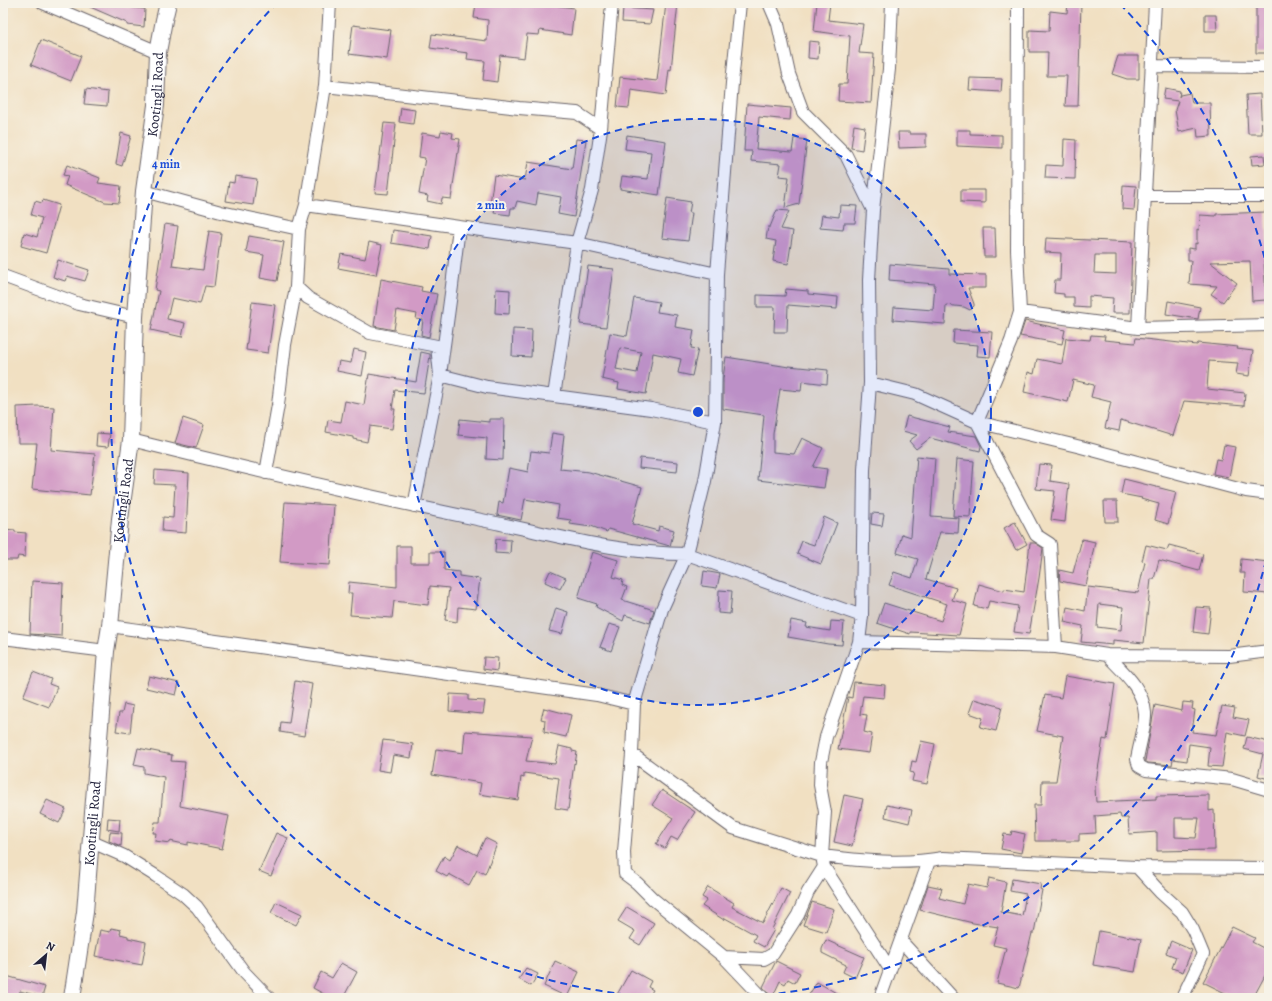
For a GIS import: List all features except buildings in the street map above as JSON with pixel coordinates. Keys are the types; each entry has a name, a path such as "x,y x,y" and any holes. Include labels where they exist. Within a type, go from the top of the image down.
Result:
{"street":[{"path":"42,3 158,52"},
{"name":"Kootingli Road","path":"72,998 85,912 92,842 106,651 110,626 120,519 131,440 135,317 144,191 156,105 158,52 168,3"},
{"path":"266,473 278,405 285,345 296,287 299,229 306,205 325,86 330,3"},
{"path":"554,396 577,243 592,190 600,129 612,3"},
{"path":"740,3 732,83 717,274 715,422 705,481 687,554 662,609 634,704 632,754 624,852 625,874 724,957 763,998"},
{"path":"770,3 778,24 789,74 802,112 846,155 873,210"},
{"path":"724,957 764,959 773,954 798,916 823,861 825,812 820,785 822,762 826,737 859,642 862,616 864,470 870,384 868,280 873,210 889,69 892,3"},
{"path":"977,422 1011,341 1020,312 1017,250 1018,3"},
{"path":"1138,328 1155,3"},
{"path":"1152,66 1269,67"},
{"path":"325,86 577,113 600,129"},
{"path":"144,191 221,212 299,229"},
{"path":"1145,196 1269,196"},
{"path":"306,205 577,243 717,274"},
{"path":"414,506 440,375 459,227"},
{"path":"3,276 79,304 135,317"},
{"path":"296,287 308,298 370,333 437,346 440,375"},
{"path":"1020,312 1138,328 1269,325"},
{"path":"440,375 487,387 651,409 715,422"},
{"path":"870,384 915,394 977,422 1081,447 1246,491 1269,494"},
{"path":"977,422 1036,535 1050,544 1056,647"},
{"path":"131,440 266,473 414,506 617,548 663,554 687,554 862,616"},
{"path":"110,626 597,695 634,704"},
{"path":"3,638 106,651"},
{"path":"859,642 1056,647 1107,655 1229,656 1269,651"},
{"path":"1107,655 1132,682 1142,698 1145,714 1137,759 1139,766 1146,770 1232,779 1269,790"},
{"path":"632,754 732,828 823,861 929,861 943,858 1137,867 1269,868"},
{"path":"92,842 124,856 187,898 197,907 244,972 269,998"},
{"path":"823,861 890,969"},
{"path":"880,998 929,861"},
{"path":"1137,867 1160,892 1182,912 1194,930 1203,954 1182,998"},
{"path":"901,940 953,998"}]}
